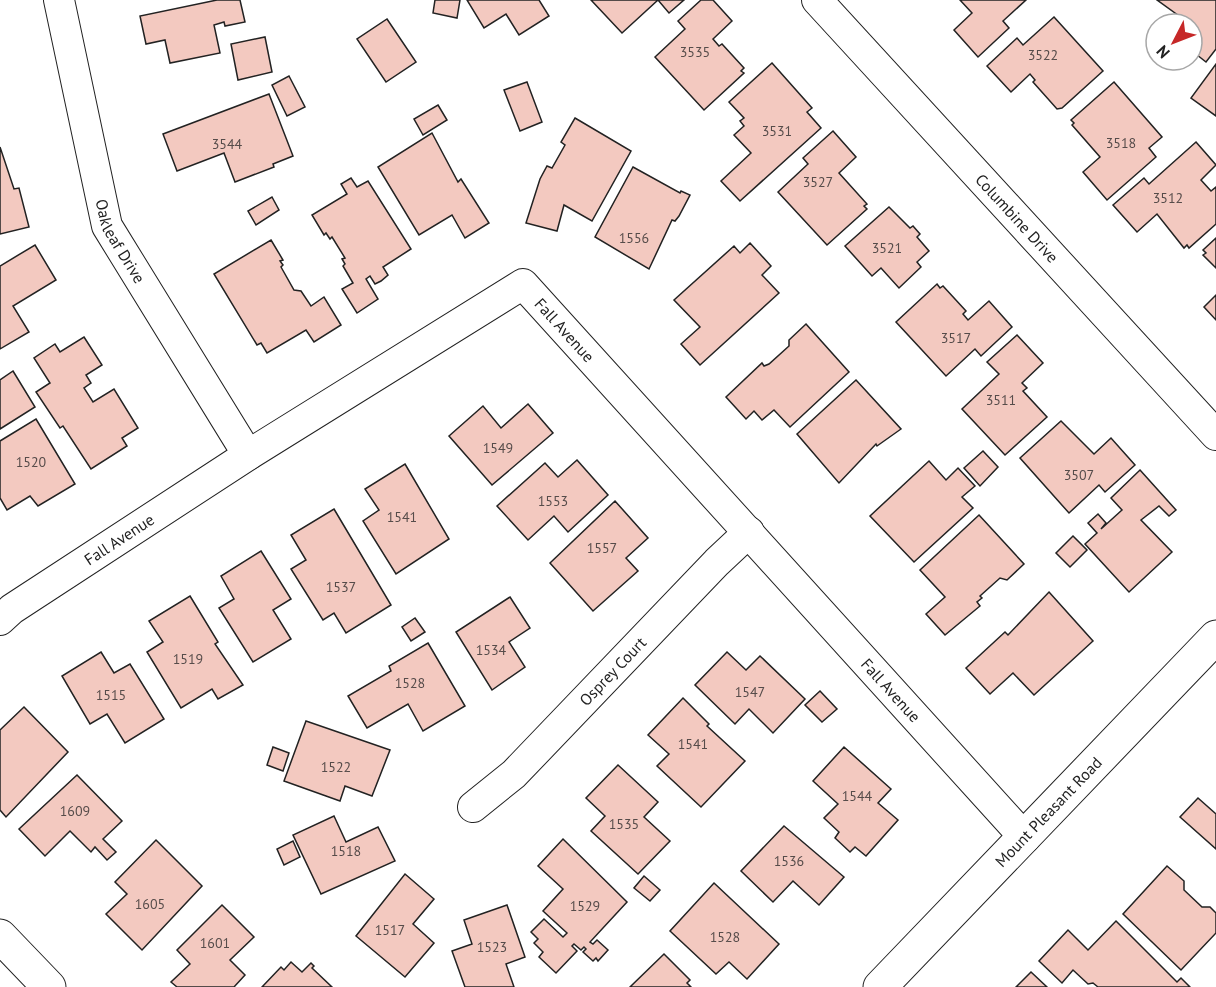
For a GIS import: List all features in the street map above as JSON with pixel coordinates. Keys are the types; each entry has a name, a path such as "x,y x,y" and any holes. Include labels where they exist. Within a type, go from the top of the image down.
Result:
{"street":[{"name":"Oakleaf Drive","path":"59,0 108,226 248,455"},
{"name":"Columbine Drive","path":"816,0 1216,435"},
{"name":"Fall Avenue","path":"0,620 12,609 248,455 523,284 1025,837"},
{"name":"Osprey Court","path":"473,807 514,774 749,532"},
{"name":"Mount Pleasant Road","path":"880,987 1216,637"},
{"path":"0,936 49,987"}],"building":[{"path":"217,0 240,0 245,22 225,26 224,22 214,25 220,53 170,63 165,40 146,44 140,16"},
{"path":"435,0 460,0 457,18 433,13"},
{"path":"467,0 539,0 549,16 519,35 506,14 484,28"},
{"path":"591,0 658,0 622,33"},
{"path":"658,0 684,0 669,13"},
{"path":"701,0 713,0 732,21 713,39 719,46 722,44 744,68 741,71 744,73 704,110 655,57 685,29 678,21"},
{"path":"960,0 1026,0 1003,21 1009,28 978,57 954,30 972,13"},
{"path":"1157,0 1216,0 1216,49 1206,62 1204,60 1204,12 1174,12"},
{"path":"1054,17 1103,71 1062,108 1057,109 1033,82 1035,80 1030,74 1011,92 987,66 1017,38 1023,45"},
{"path":"387,19 416,62 386,82 357,39"},
{"path":"265,37 272,72 238,80 231,44"},
{"path":"772,63 812,108 807,112 821,128 740,201 721,181 751,153 734,135 744,126 740,121 744,118 729,102"},
{"path":"1216,64 1216,116 1191,98"},
{"path":"289,76 305,107 287,116 272,85"},
{"path":"527,82 542,122 520,131 504,90"},
{"path":"1114,82 1162,137 1149,148 1156,157 1107,200 1083,172 1100,157 1072,125 1074,123 1071,120"},
{"path":"269,94 293,156 273,164 274,167 235,182 224,153 177,171 163,134"},
{"path":"438,105 447,120 423,135 414,119"},
{"path":"575,118 631,151 592,221 564,205 557,231 526,223 540,179 547,166 552,168 565,145 561,142"},
{"path":"833,131 856,157 839,173 867,204 864,206 867,209 827,245 778,192 808,164 803,158"},
{"path":"432,133 458,182 461,179 489,223 465,238 452,215 419,235 378,167"},
{"path":"1196,142 1216,165 1201,180 1211,191 1216,187 1216,224 1189,248 1187,245 1184,248 1157,214 1137,232 1113,205 1144,178 1149,184"},
{"path":"0,147 14,189 19,188 29,227 0,234"},
{"path":"633,167 680,193 681,191 690,195 679,216 675,221 672,220 649,269 595,237"},
{"path":"351,178 357,187 368,181 411,249 383,267 388,275 381,281 375,284 370,276 366,279 378,299 357,313 342,289 353,283 343,266 345,264 342,259 345,258 332,237 330,239 326,233 324,235 312,215 347,194 341,184"},
{"path":"272,197 279,210 256,225 248,211"},
{"path":"889,207 910,228 913,226 920,234 917,237 929,251 917,262 921,267 899,288 881,268 872,276 845,246"},
{"path":"1216,238 1216,268 1203,255 1206,253 1203,250"},
{"path":"271,240 283,260 280,261 283,265 281,267 294,290 301,291 311,306 324,297 341,325 314,342 306,330 267,353 261,343 257,345 214,274"},
{"path":"750,243 771,266 762,275 779,293 700,365 681,344 700,327 674,300 734,246 740,253"},
{"path":"35,245 56,280 13,306 29,332 0,349 0,266"},
{"path":"937,284 940,288 943,286 966,311 963,314 968,320 989,301 1012,327 981,356 975,349 946,376 896,322"},
{"path":"1216,295 1216,320 1204,307"},
{"path":"806,324 849,372 790,427 774,410 762,420 754,411 746,419 726,397 762,363 764,366 769,364 789,346 789,340"},
{"path":"1017,335 1043,363 1022,383 1027,388 1023,391 1047,417 1005,455 962,409 999,374 987,362"},
{"path":"84,337 102,365 86,375 91,383 84,388 93,402 114,389 138,428 122,438 127,446 91,469 63,426 60,428 36,392 50,383 34,358 55,344 60,352"},
{"path":"13,371 35,407 0,429 0,380"},
{"path":"856,380 901,429 877,446 876,444 839,483 797,434"},
{"path":"528,404 553,433 492,485 449,436 483,406 501,428"},
{"path":"36,419 75,484 38,506 30,496 7,510 0,498 0,441"},
{"path":"1061,421 1094,454 1111,438 1135,465 1105,492 1099,485 1069,513 1020,458"},
{"path":"983,451 998,467 980,486 964,468"},
{"path":"577,460 608,495 568,532 554,516 528,540 497,506 545,463 558,477"},
{"path":"929,461 946,480 958,468 975,486 962,497 973,508 914,562 870,516"},
{"path":"405,464 449,539 396,574 363,521 379,510 365,489"},
{"path":"1140,470 1176,510 1169,516 1159,506 1141,520 1172,552 1129,592 1085,544 1097,533 1088,523 1098,514 1106,523 1101,529 1122,510 1111,498"},
{"path":"615,501 648,538 626,558 638,571 593,611 550,563"},
{"path":"334,509 391,605 346,633 334,613 323,620 291,569 306,560 291,535"},
{"path":"979,515 1024,564 1007,580 1000,578 980,596 982,598 977,602 980,606 945,635 926,614 945,597 920,570"},
{"path":"1073,536 1087,550 1070,567 1056,553"},
{"path":"261,551 291,599 273,610 291,639 253,662 219,608 234,599 221,576"},
{"path":"1049,592 1093,641 1034,695 1013,673 990,694 966,668 1005,632 1008,635"},
{"path":"190,596 218,642 215,644 243,685 218,699 212,689 181,708 147,652 163,642 149,621"},
{"path":"510,597 530,628 509,642 525,667 492,690 456,632"},
{"path":"415,618 425,632 411,641 402,627"},
{"path":"428,643 465,706 423,731 408,704 367,728 348,696 391,671 389,666"},
{"path":"101,652 114,673 130,664 164,719 125,743 107,714 90,724 62,676"},
{"path":"727,652 746,670 760,656 805,699 773,733 749,709 735,724 695,685"},
{"path":"820,691 837,709 822,722 805,705"},
{"path":"683,698 709,724 707,726 745,761 701,807 657,766 669,754 648,735"},
{"path":"24,707 68,752 6,817 0,810 0,730"},
{"path":"306,721 390,750 372,796 345,786 340,801 284,781"},
{"path":"273,747 289,753 283,771 267,765"},
{"path":"844,747 891,789 878,803 898,820 866,856 855,847 850,852 835,838 839,832 824,818 838,804 813,781"},
{"path":"618,765 658,802 644,817 670,841 638,874 591,831 605,816 586,798"},
{"path":"77,775 122,821 103,839 116,852 107,860 95,847 91,852 70,831 45,856 19,829"},
{"path":"1198,798 1216,814 1216,849 1180,817"},
{"path":"334,816 346,842 378,827 395,861 321,894 293,835"},
{"path":"784,826 844,877 819,905 793,881 773,902 741,871"},
{"path":"563,839 627,902 590,942 593,944 597,940 608,950 598,961 596,958 593,961 583,952 586,949 584,947 581,950 574,944 572,946 577,951 556,973 539,957 543,952 534,943 538,939 531,932 544,919 563,937 567,933 543,911 563,889 538,866"},
{"path":"156,840 202,886 142,950 106,914 127,894 115,882"},
{"path":"293,841 300,857 284,865 277,849"},
{"path":"1167,866 1184,881 1184,890 1202,907 1210,907 1216,913 1216,933 1181,970 1123,914"},
{"path":"405,874 434,899 413,924 434,943 405,977 356,936"},
{"path":"644,876 660,890 650,901 634,888"},
{"path":"714,883 779,944 747,979 729,962 716,974 670,931"},
{"path":"222,905 254,937 230,960 245,975 234,987 177,987 171,982 190,964 177,950"},
{"path":"507,905 525,957 506,964 514,987 465,987 452,951 472,944 464,920"},
{"path":"1116,921 1177,982 1181,978 1190,987 1098,987 1093,983 1088,984 1073,970 1062,983 1039,961 1068,930 1088,950"},
{"path":"664,954 690,980 687,983 691,987 630,987"},
{"path":"291,962 302,972 311,963 314,966 312,968 332,987 262,987 281,967 284,970"},
{"path":"1031,972 1047,987 1016,987"}]}
